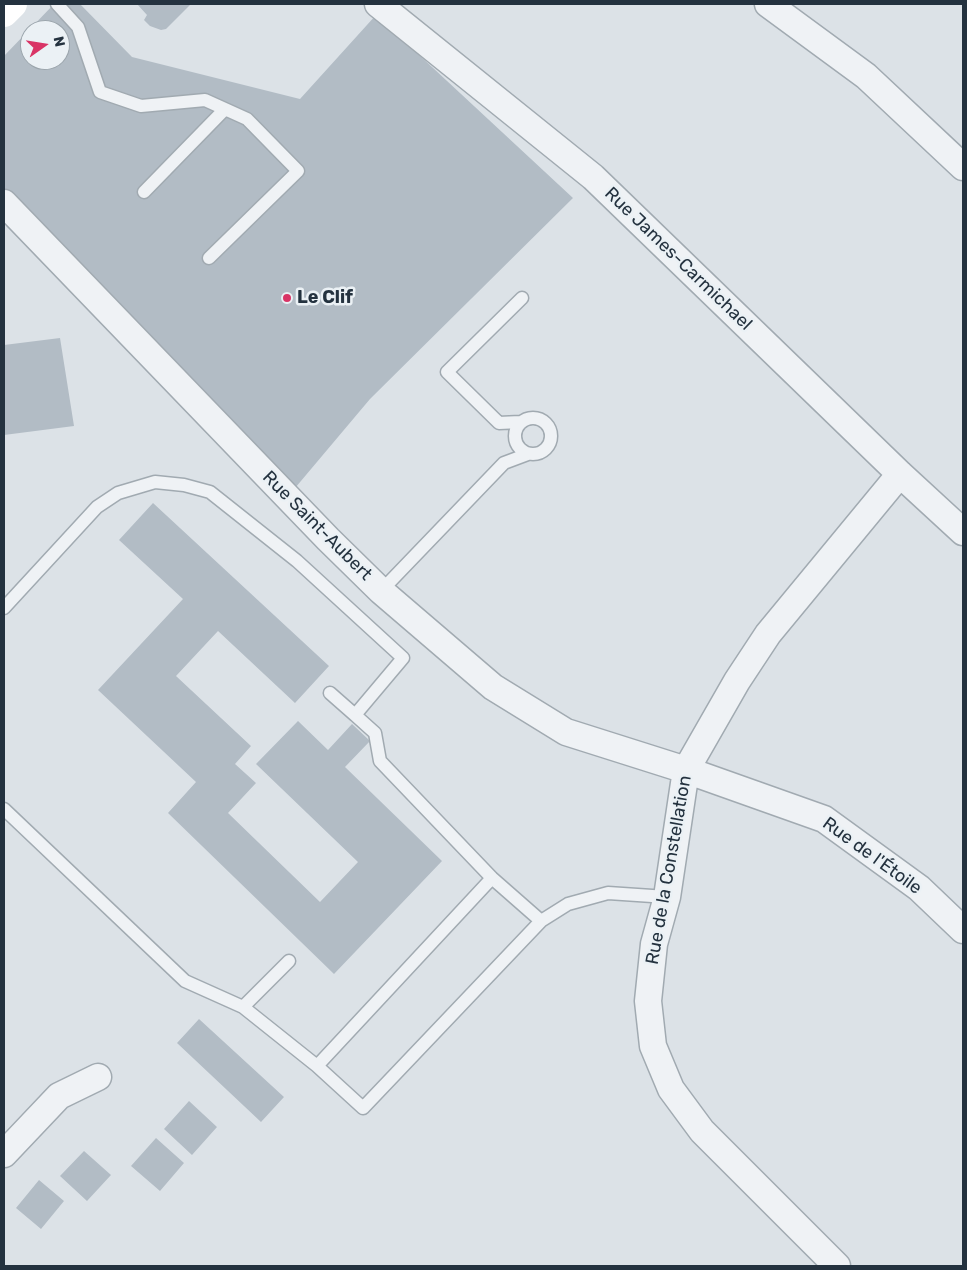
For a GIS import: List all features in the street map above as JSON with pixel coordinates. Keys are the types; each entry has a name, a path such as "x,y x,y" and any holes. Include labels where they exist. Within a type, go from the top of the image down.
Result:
{"main road":[{"path":"4,13 13,4"}],"street":[{"name":"Rue James-Carmichael","path":"378,4 593,178 900,474 963,532"},
{"path":"768,4 866,76 963,168"},
{"name":"Rue Saint-Aubert","path":"4,203 381,591 493,687 566,732 686,770"},
{"name":"Rue de la Constellation","path":"837,1266 702,1131 671,1089 653,1046 648,1001 654,944 667,897 686,770 737,681 768,634 900,474"},
{"name":"Rue de l'Étoile","path":"686,770 824,819 919,888 963,930"},
{"path":"4,1154 59,1096 98,1077"}],"lane":[{"path":"57,4 78,27 100,92 141,106 205,100 247,119 298,171 210,258"},
{"path":"144,192 225,109"},
{"path":"381,591 504,463 528,454 544,451 550,440 551,434 544,422 538,419 532,418 520,422 499,423 447,372 522,298"},
{"path":"520,422 514,434 515,443 528,454"},
{"path":"4,608 97,507 118,493 156,482 210,492 297,561 403,658 355,715"},
{"path":"330,693 375,732 380,761 492,878 541,921"},
{"path":"4,809 185,981 243,1007 316,1066 363,1108 541,921 568,904 608,893 667,897"},
{"path":"316,1066 492,878"},
{"path":"243,1007 289,961"}],"building":[{"name":"Le Clif","path":"54,4 80,4 132,57 300,99 376,15 573,198 370,399 290,494 4,196 4,56 20,39 20,70 70,70 70,20 39,20"},
{"path":"137,4 191,4 166,29 161,30 150,26 144,20 147,15"},
{"path":"60,338 74,426 4,435 4,345"},
{"path":"153,503 329,666 295,703 218,631 176,676 251,746 235,764 256,783 228,813 320,902 358,862 256,764 298,721 328,750 352,724 370,741 345,767 442,861 334,974 168,813 196,782 98,690 183,599 119,540"},
{"path":"199,1019 284,1097 261,1122 177,1043"},
{"path":"189,1101 217,1127 192,1155 164,1129"},
{"path":"156,1138 184,1163 160,1191 131,1166"},
{"path":"84,1151 111,1175 87,1201 60,1176"},
{"path":"39,1180 64,1201 41,1229 16,1208"}],"place":[{"name":"Le Clif","path":"287,298"}]}
